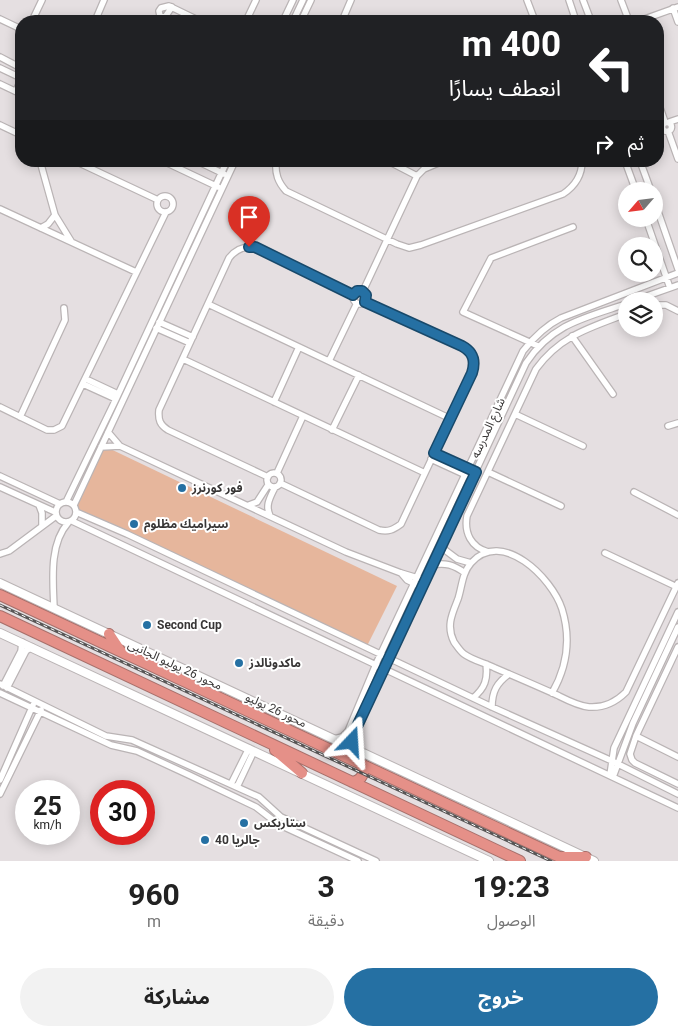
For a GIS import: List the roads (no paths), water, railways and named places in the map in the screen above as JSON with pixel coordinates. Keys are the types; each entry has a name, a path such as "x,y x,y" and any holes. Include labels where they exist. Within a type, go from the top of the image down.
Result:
{"highway":[{"name":"محور 26 يوليو","path":"0,594 564,859"},
{"path":"0,616 520,861"},
{"path":"0,622 24,628"},
{"path":"109,634 119,650"},
{"path":"265,741 302,773"},
{"path":"352,782 360,780 363,775 363,767 360,763"},
{"path":"387,799 386,786 394,779"},
{"path":"564,859 590,859"}],"main road":[{"name":"محور 26 يوليو الجانبى","path":"0,583 590,859"},
{"path":"0,632 489,861"}],"street":[{"path":"35,15 42,0"},
{"path":"98,15 104,0"},
{"path":"249,15 256,0"},
{"path":"286,15 293,0"},
{"path":"296,15 303,0"},
{"path":"304,15 311,0"},
{"path":"345,15 351,0"},
{"path":"527,0 533,15"},
{"path":"569,0 574,15"},
{"path":"583,0 589,15"},
{"path":"621,0 627,15"},
{"path":"172,7 188,15"},
{"path":"656,15 676,8 678,22"},
{"path":"0,19 15,26"},
{"path":"0,57 15,65"},
{"path":"0,68 15,76"},
{"path":"0,84 15,91"},
{"path":"664,124 678,119"},
{"path":"664,124 671,126 668,131 678,159"},
{"path":"0,125 15,133"},
{"path":"664,132 678,127"},
{"path":"42,167 55,214 72,242"},
{"path":"89,167 158,200"},
{"path":"175,167 222,189"},
{"path":"211,167 228,176"},
{"path":"54,608 53,580 57,541 63,528 70,522 76,512 74,505 108,432 162,301 224,167"},
{"path":"0,554 9,551 42,526 56,514 63,503 117,396 156,328 232,167"},
{"path":"275,167 278,180 286,191 403,247 415,247 563,194 576,182 581,167"},
{"path":"400,167 417,176"},
{"path":"362,291 417,176 429,167"},
{"path":"627,167 633,182"},
{"path":"642,167 648,182"},
{"path":"0,407 47,430 60,428 65,423 136,272 166,212 170,210 172,205 171,198 164,196 158,200"},
{"path":"158,200 158,207 166,212"},
{"path":"0,209 136,272"},
{"path":"42,228 48,224 55,214"},
{"path":"663,226 678,269"},
{"path":"538,346 463,312 491,258 574,227"},
{"path":"649,228 670,288"},
{"path":"268,477 163,427 159,422 159,410 233,253 238,250 255,247 353,295 353,299 357,303 365,302 469,350 474,357 475,365 451,419 401,524 394,529 387,531 379,530 278,485 268,484"},
{"name":"شارع المدرسه","path":"334,739 342,737 348,731 376,664 523,351 544,328 556,320 678,273"},
{"path":"659,292 678,285"},
{"path":"353,295 357,291 362,291"},
{"path":"362,291 366,295 365,302"},
{"path":"162,301 168,304"},
{"path":"603,302 606,311"},
{"path":"329,361 357,303"},
{"path":"208,304 451,419"},
{"path":"663,305 678,311"},
{"name":"شارع المدرسه","path":"354,749 353,735 526,363 538,346 551,335 566,326 618,307"},
{"path":"20,417 65,320 64,308"},
{"path":"552,693 562,671 567,647 565,622 556,596 540,574 523,560 511,555 490,552 475,546 466,532 467,516 536,369 558,345 572,336 618,317"},
{"path":"159,322 193,337"},
{"path":"156,328 190,343"},
{"path":"572,336 613,394"},
{"path":"274,402 299,347"},
{"path":"183,359 425,473"},
{"path":"332,430 359,375"},
{"path":"84,381 117,396"},
{"path":"515,414 583,446"},
{"path":"277,474 304,416"},
{"path":"668,426 678,423"},
{"path":"108,432 120,446 346,552 425,581"},
{"path":"101,447 120,446"},
{"path":"433,456 476,472"},
{"path":"433,456 473,478"},
{"path":"488,472 562,506"},
{"path":"248,506 258,502 268,484 268,477 272,473 277,474"},
{"path":"270,516 267,507 278,485 280,477 277,474"},
{"path":"0,476 63,503 74,505"},
{"path":"74,484 82,488"},
{"path":"0,487 56,514 61,522 70,522 376,664 678,808"},
{"path":"634,492 678,516"},
{"path":"261,498 268,502"},
{"path":"39,505 42,526"},
{"path":"76,512 127,534 678,794"},
{"path":"441,547 457,559 471,563"},
{"path":"490,552 483,554 471,563 465,573 450,620 452,636 459,649 464,654 486,664 582,706 590,707 606,705 620,698 626,692 677,585 605,554"},
{"path":"432,565 446,564 465,573"},
{"path":"401,573 407,580 422,587"},
{"path":"615,763 614,748 678,612"},
{"path":"612,776 615,763 678,627"},
{"path":"3,686 21,651 22,642"},
{"path":"3,686 26,651 32,647"},
{"path":"678,647 636,736 630,754 632,760 678,784"},
{"path":"473,698 480,692 485,683 487,674 486,664"},
{"path":"492,707 492,697 495,688 509,674"},
{"path":"3,686 106,736 132,740 262,799 281,817 376,861"},
{"path":"0,693 111,745 137,751 189,775 256,807 274,822 358,861"},
{"path":"0,794 1,782 35,701"},
{"path":"1,782 44,705"},
{"path":"25,724 32,728"},
{"path":"636,736 678,757"},
{"path":"234,786 252,749"},
{"path":"189,775 193,767"},
{"path":"307,837 310,830"}],"railway":[{"path":"0,605 551,861"}],"place":[{"name":"فور كورنرز","path":"182,488"},
{"name":"سيراميك مظلوم","path":"134,524"},
{"name":"Second Cup","path":"147,625"},
{"name":"ماكدونالدز","path":"239,663"},
{"name":"ستاربكس","path":"244,823"},
{"name":"جالريا 40","path":"205,840"}]}
